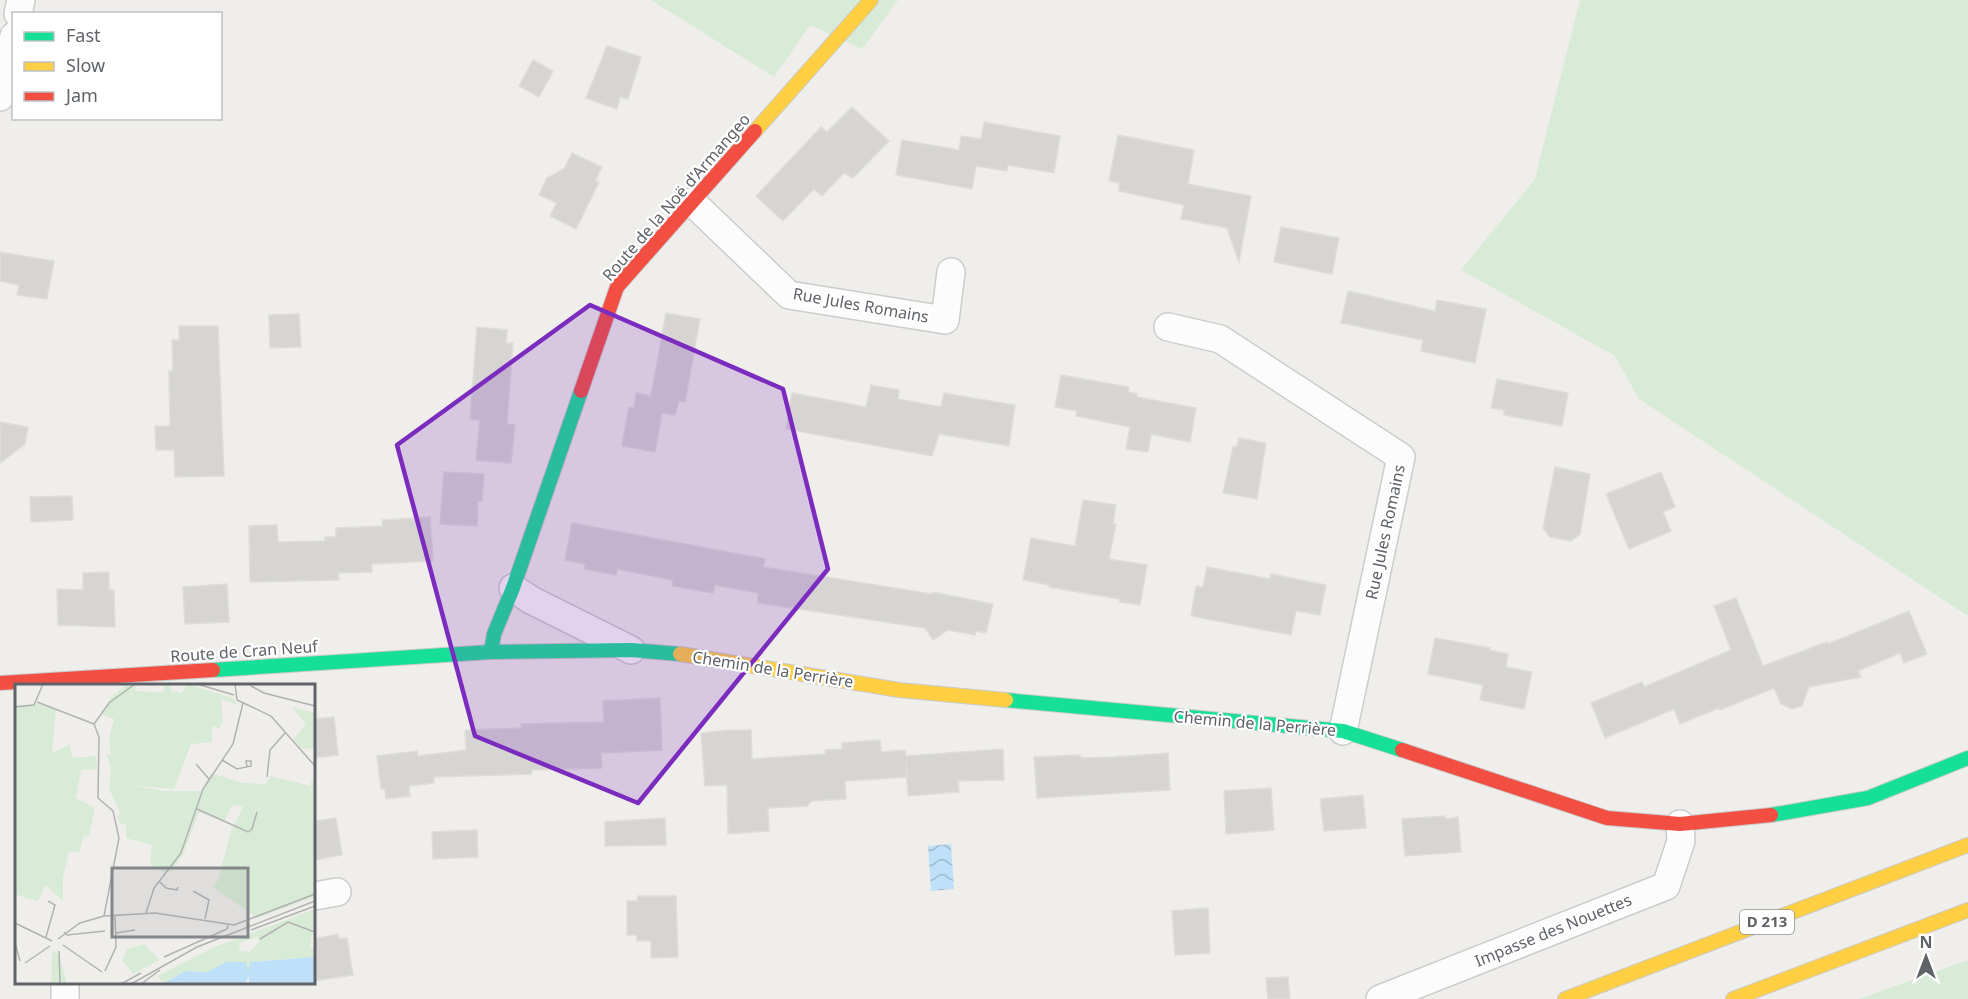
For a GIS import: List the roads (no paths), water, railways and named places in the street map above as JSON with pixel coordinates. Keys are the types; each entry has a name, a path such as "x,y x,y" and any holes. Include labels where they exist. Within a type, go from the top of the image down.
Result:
{"main road":[{"name":"Route de la Noë d'Armangeo","path":"491,652 494,634 513,588 616,287 871,0"},
{"name":"Chemin de la Perrière","path":"491,652 631,650 690,655 900,690 1343,731 1607,818 1680,824 1760,817 1868,798 1968,758"},
{"name":"Route de Cran Neuf","path":"0,684 49,683 491,652"},
{"name":"D 213","path":"1565,999 1968,845"},
{"path":"1732,999 1968,910"}],"street":[{"path":"0,97 12,45"},
{"name":"Rue Jules Romains","path":"692,202 789,295 945,320 951,272"},
{"name":"Rue Jules Romains","path":"1168,327 1220,339 1401,457 1343,731"},
{"name":"Chemin de la Perrière","path":"513,588 531,600 631,650"},
{"name":"Impasse des Nouettes","path":"1380,999 1666,885 1681,841 1680,824"}],"water":[{"path":"951,844 954,889 931,891 928,846"}]}
